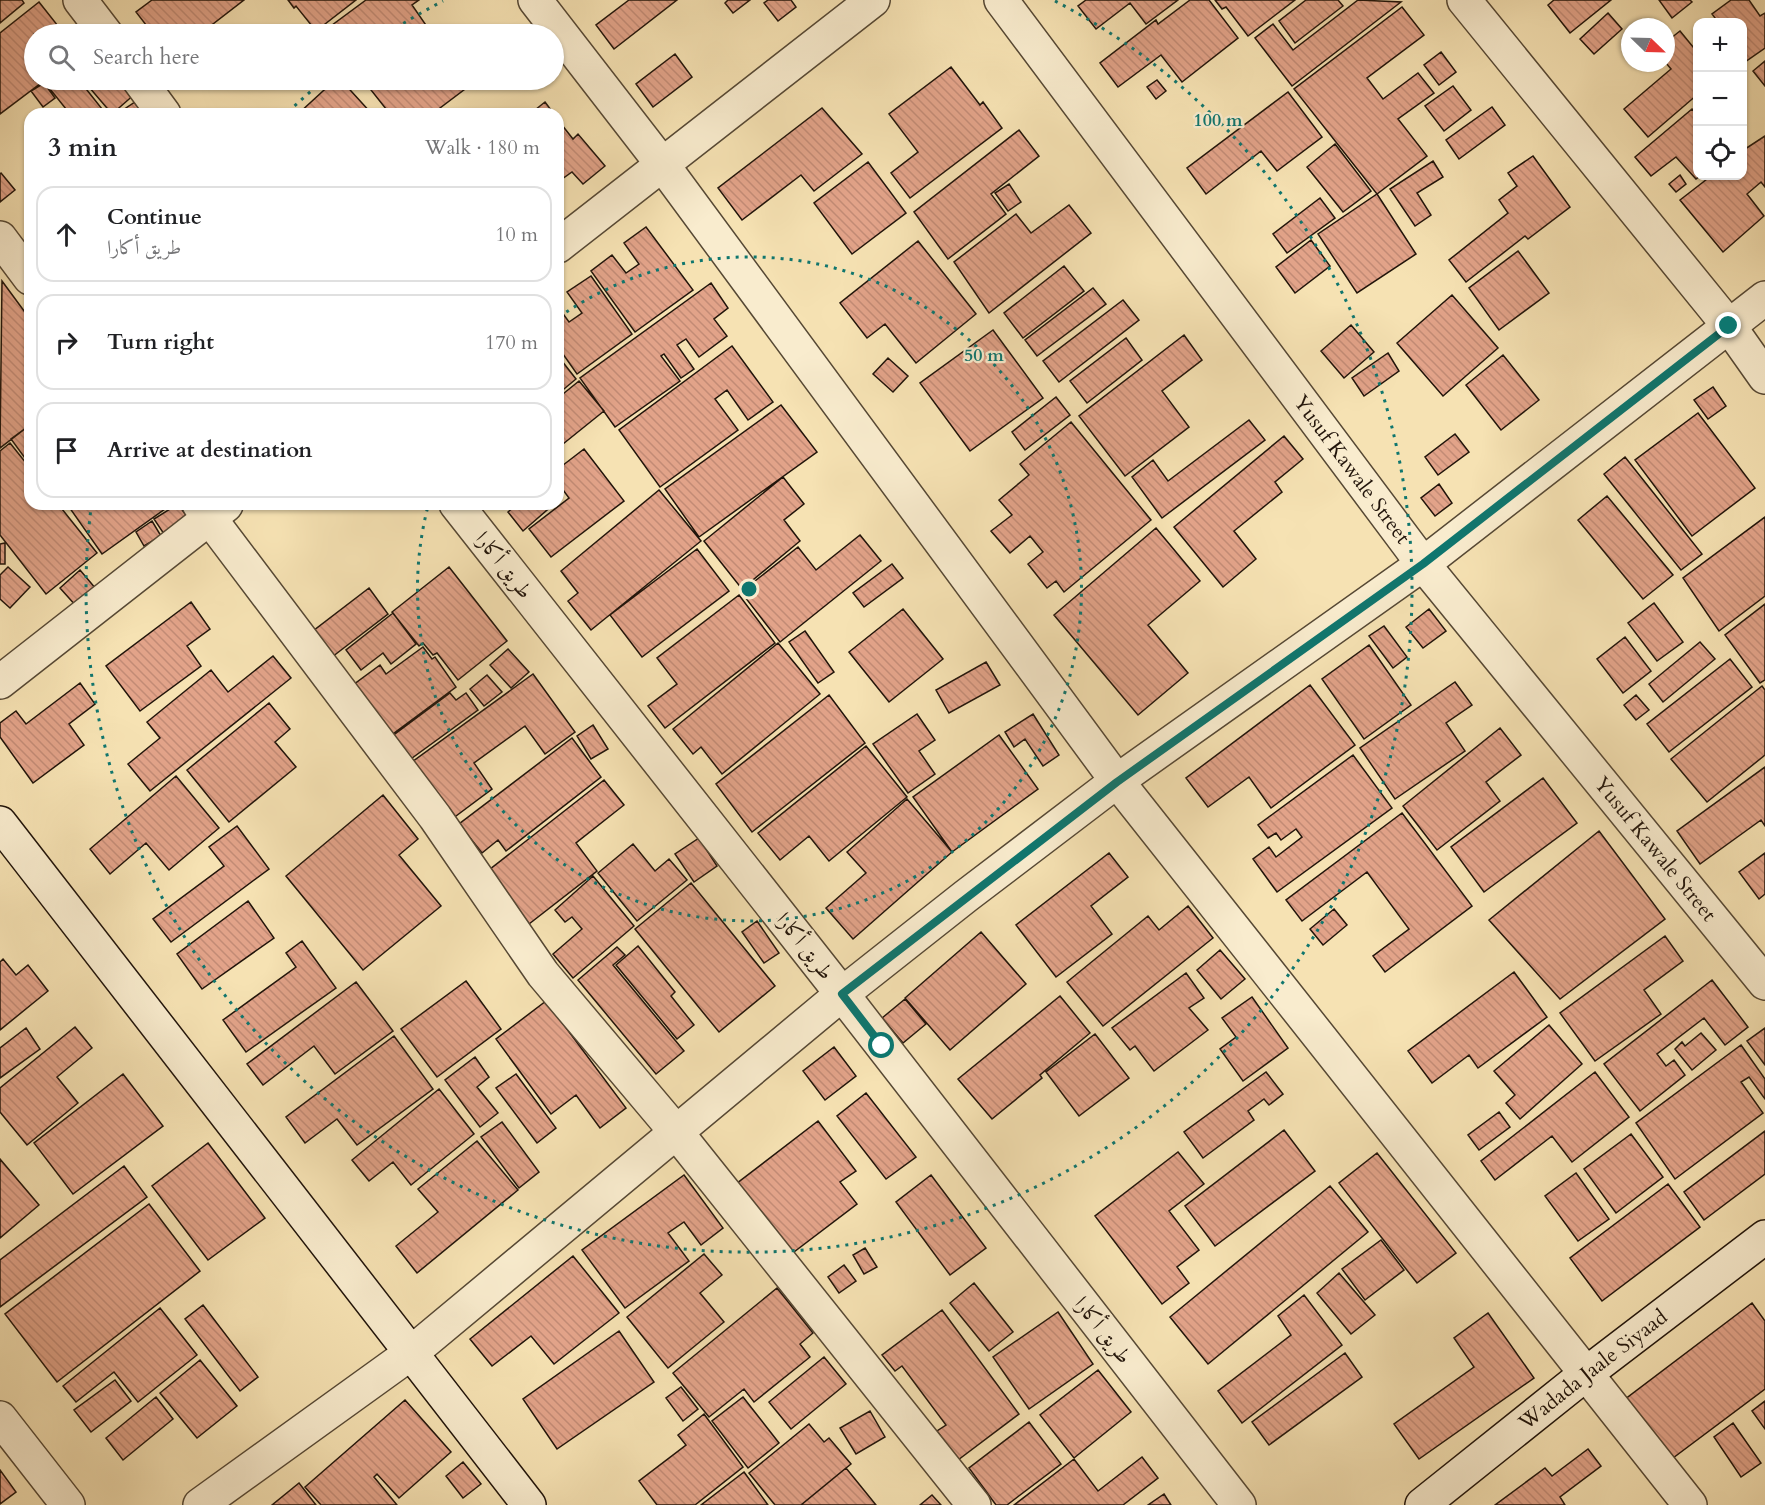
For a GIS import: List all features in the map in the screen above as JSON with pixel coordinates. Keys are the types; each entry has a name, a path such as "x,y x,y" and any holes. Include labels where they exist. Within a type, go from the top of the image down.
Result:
{"street":[{"path":"80,0 98,24"},
{"path":"535,0 554,24"},
{"path":"564,241 873,0"},
{"name":"Yusuf Kawale Street","path":"1001,0 1423,564 1765,983"},
{"path":"1464,0 1729,326 1765,377"},
{"path":"564,37 662,164 1117,782 1690,1505"},
{"path":"146,90 160,108"},
{"path":"0,237 24,270"},
{"path":"200,1505 411,1353 842,994 1117,782 1423,564 1765,298"},
{"path":"0,682 211,510"},
{"path":"213,510 435,817 543,974 677,1133 974,1505"},
{"name":"طريق أكارا","path":"461,510 842,994 1239,1505"},
{"path":"0,822 529,1505"},
{"name":"Wadada Jaale Siyaad","path":"1422,1505 1587,1373 1765,1237"},
{"path":"0,1418 68,1505"}],"building":[{"path":"0,0 22,0 24,3 0,23"},
{"path":"152,0 244,0 213,24 145,24 136,12"},
{"path":"288,0 356,0 325,24 310,24 296,6 294,8"},
{"path":"366,0 419,0 412,5 425,24 334,24"},
{"path":"629,0 677,0 614,49 596,25"},
{"path":"728,0 750,0 733,13 725,3"},
{"path":"768,0 791,0 796,7 778,21 764,3"},
{"path":"1086,0 1178,0 1146,24 1130,3 1096,29 1078,6"},
{"path":"1190,0 1209,0 1238,38 1182,82 1161,55 1118,87 1100,63 1156,20 1158,24"},
{"path":"1215,0 1295,0 1248,36 1226,7 1222,9"},
{"path":"1306,0 1338,0 1343,6 1295,43 1279,21"},
{"path":"1358,0 1401,2 1292,86 1255,38 1273,24 1293,50"},
{"path":"1554,0 1611,0 1570,33 1548,5"},
{"path":"1659,0 1690,0 1692,2 1672,18"},
{"path":"1731,0 1749,0 1760,16 1765,13 1765,48 1747,61 1747,18 1715,18 1712,14"},
{"path":"39,2 56,24 24,24 24,90 32,90 0,114 0,33"},
{"path":"1402,7 1424,35 1367,78 1383,99 1418,73 1434,93 1398,119 1427,156 1377,194 1294,89"},
{"path":"1608,13 1621,28 1594,54 1580,39"},
{"path":"1680,31 1693,47 1693,98 1648,137 1624,109 1667,72 1675,72 1675,35"},
{"path":"1441,52 1456,72 1439,85 1424,65"},
{"path":"675,54 692,77 653,107 636,84"},
{"path":"1765,61 1765,86 1753,71"},
{"path":"951,67 980,105 983,102 1002,128 910,198 891,173 918,152 889,114"},
{"path":"1157,80 1166,91 1156,99 1147,87"},
{"path":"1453,86 1471,110 1444,131 1425,106"},
{"path":"49,90 55,98 43,107 31,91"},
{"path":"51,90 87,90 101,108 65,108"},
{"path":"92,90 133,90 136,93 119,108 107,108"},
{"path":"324,90 350,90 367,108 305,108"},
{"path":"371,90 464,90 440,108 385,108"},
{"path":"1288,92 1322,137 1277,171 1261,151 1206,194 1187,168"},
{"path":"141,98 148,108 126,108"},
{"path":"545,102 550,108 538,108"},
{"path":"1492,107 1505,125 1459,159 1446,140"},
{"path":"822,108 862,154 814,191 801,175 742,220 718,188"},
{"path":"1693,110 1693,176 1676,157 1651,176 1635,157"},
{"path":"564,128 573,139 578,134 605,166 583,184 572,172 564,178"},
{"path":"1019,130 1039,156 991,194 1006,214 948,259 914,212"},
{"path":"1765,136 1765,187 1761,182 1747,194 1764,216 1723,252 1680,200 1706,180 1747,180 1747,148"},
{"path":"1335,144 1371,191 1343,212 1307,167"},
{"path":"1533,156 1570,207 1528,239 1525,236 1466,282 1449,260 1508,213 1499,200 1517,186 1508,173"},
{"path":"1433,161 1443,177 1417,193 1431,215 1415,226 1390,189"},
{"path":"868,162 906,213 852,254 814,203"},
{"path":"0,174 15,190 0,202"},
{"path":"1680,175 1686,184 1676,192 1669,184"},
{"path":"1009,184 1021,202 1008,211 995,193"},
{"path":"1377,194 1416,254 1357,293 1318,234"},
{"path":"1320,198 1335,218 1287,253 1273,234"},
{"path":"1069,205 1091,233 989,313 954,262 1016,214 1031,233"},
{"path":"646,227 693,290 635,332 591,271 612,255 626,273 639,264 624,243"},
{"path":"1311,240 1330,266 1295,293 1276,267"},
{"path":"918,241 976,314 916,363 885,324 867,338 840,303"},
{"path":"1518,251 1549,293 1499,330 1469,288"},
{"path":"1064,266 1084,291 1023,338 1004,313"},
{"path":"591,276 632,334 577,374 564,356 564,315 569,322 582,313 567,292"},
{"path":"2,281 24,311 24,430 0,448"},
{"path":"711,283 728,308 714,319 727,336 699,357 686,339 677,345 694,369 681,378 664,354 661,356 680,381 615,427 580,378"},
{"path":"1093,288 1106,304 1037,356 1025,340"},
{"path":"1452,295 1498,348 1443,396 1397,343"},
{"path":"1123,300 1139,320 1059,382 1043,361"},
{"path":"1351,325 1374,352 1344,378 1321,351"},
{"path":"993,330 1043,398 970,451 920,383"},
{"path":"1184,335 1202,360 1162,391 1189,427 1125,476 1079,416"},
{"path":"1126,338 1142,360 1087,403 1070,381"},
{"path":"732,346 773,402 748,420 727,390 715,399 738,430 660,487 619,430"},
{"path":"1388,353 1399,371 1364,396 1352,378"},
{"path":"1503,355 1539,400 1501,430 1466,385"},
{"path":"888,358 908,376 893,392 873,374"},
{"path":"564,364 576,379 564,389"},
{"path":"579,381 604,411 564,443 564,393"},
{"path":"1713,387 1726,406 1708,419 1694,400"},
{"path":"1056,397 1070,415 1025,450 1012,432"},
{"path":"781,405 817,452 699,537 665,489"},
{"path":"1698,413 1755,488 1692,536 1635,460"},
{"path":"1249,420 1265,440 1162,518 1132,477 1153,460 1168,481"},
{"path":"1071,422 1151,520 1064,592 1056,581 1047,588 1028,564 1043,552 1030,536 1010,553 991,531 1012,515 999,500 1029,475 1020,464"},
{"path":"24,429 24,457 11,439"},
{"path":"1455,434 1469,452 1438,475 1425,457"},
{"path":"1284,436 1303,459 1275,482 1282,492 1234,531 1256,559 1223,587 1174,527"},
{"path":"10,443 24,460 24,510 63,510 97,553 46,594 0,535 0,451"},
{"path":"584,449 624,501 551,557 529,529 554,510 564,510 564,502 569,498 564,491 564,464"},
{"path":"1625,457 1702,554 1681,570 1604,474"},
{"path":"783,477 804,504 784,520 800,541 742,589 704,541"},
{"path":"1439,484 1452,503 1435,516 1421,498"},
{"path":"659,490 701,541 591,630 568,601 578,593 561,571"},
{"path":"1607,496 1673,575 1643,599 1578,520"},
{"path":"71,510 164,510 102,554"},
{"path":"168,510 182,510 188,518 164,534 154,519"},
{"path":"510,510 547,510 523,531 508,512"},
{"path":"1765,517 1765,596 1719,631 1683,578"},
{"path":"152,521 161,536 144,546 136,532"},
{"path":"1156,528 1200,581 1148,625 1188,673 1138,715 1054,615"},
{"path":"860,535 881,561 780,642 741,592 798,547 816,570"},
{"path":"5,543 5,564 0,564 0,544"},
{"path":"697,549 729,591 642,657 610,615"},
{"path":"892,564 903,578 864,607 853,593"},
{"path":"8,567 30,587 10,608 0,599 0,575"},
{"path":"449,567 507,641 458,680 437,653 433,655 423,643 419,646 392,612"},
{"path":"80,570 96,589 77,607 60,588"},
{"path":"369,588 388,614 332,657 313,631"},
{"path":"739,595 775,643 665,728 648,706 677,684 657,658"},
{"path":"191,602 210,629 187,646 201,666 140,711 106,666"},
{"path":"1654,603 1683,642 1657,661 1628,623"},
{"path":"1765,604 1765,680 1760,683 1725,635"},
{"path":"903,609 943,659 889,702 849,652"},
{"path":"1429,609 1446,631 1423,648 1406,627"},
{"path":"393,613 416,644 391,664 383,653 361,670 346,650"},
{"path":"1384,626 1407,657 1393,668 1369,636"},
{"path":"805,631 834,672 818,683 789,642"},
{"path":"1625,637 1651,671 1623,693 1597,659"},
{"path":"1700,642 1715,659 1663,702 1649,684"},
{"path":"778,643 820,694 722,774 701,747 693,754 673,729"},
{"path":"1369,645 1411,705 1364,739 1322,679"},
{"path":"423,647 432,659 435,657 456,687 390,736 353,685 380,665 386,674"},
{"path":"508,649 529,672 511,688 490,665"},
{"path":"273,656 291,678 150,791 128,764 160,738 147,722 211,670 228,692"},
{"path":"1730,659 1752,687 1669,752 1647,724"},
{"path":"986,662 1000,685 949,713 936,690"},
{"path":"533,674 575,732 545,754 525,726 474,763 492,789 452,819 412,762"},
{"path":"487,675 502,692 484,706 470,689"},
{"path":"1455,682 1472,705 1446,723 1465,751 1395,799 1360,748"},
{"path":"80,683 95,704 69,724 84,745 33,783 0,737 0,723 16,711 26,724"},
{"path":"1310,685 1355,745 1271,808 1249,777 1208,807 1186,778"},
{"path":"1762,686 1765,690 1765,755 1707,802 1671,759"},
{"path":"450,693 456,700 466,693 478,710 408,761 391,737"},
{"path":"829,695 865,743 752,832 716,784"},
{"path":"1636,695 1649,710 1636,720 1624,705"},
{"path":"269,703 290,729 275,742 296,767 229,822 187,770"},
{"path":"917,714 935,740 919,751 935,774 908,793 873,744"},
{"path":"1033,714 1059,755 1043,766 1025,739 1014,747 1005,732"},
{"path":"593,725 608,749 591,759 577,736"},
{"path":"1500,728 1521,755 1486,782 1500,801 1437,850 1403,806"},
{"path":"999,735 1038,789 952,852 913,797"},
{"path":"572,738 601,777 506,851 498,840 482,853 459,824"},
{"path":"866,746 907,797 829,861 809,836 780,860 758,833"},
{"path":"1353,755 1392,808 1277,892 1253,859 1269,847 1276,857 1302,837 1296,829 1281,840 1276,833 1268,838 1258,825"},
{"path":"1765,767 1765,826 1761,820 1700,864 1677,831"},
{"path":"176,776 219,828 169,870 146,843 110,874 90,849"},
{"path":"1543,778 1577,823 1484,892 1451,847"},
{"path":"604,780 624,805 576,843 597,871 529,924 489,870"},
{"path":"383,795 418,839 399,855 441,906 363,970 286,876"},
{"path":"907,799 952,852 853,939 826,908 866,873 847,852"},
{"path":"1402,813 1472,906 1385,972 1373,956 1409,929 1367,872 1302,921 1286,900"},
{"path":"237,826 269,869 171,942 153,919 224,866 209,847"},
{"path":"1599,831 1665,919 1560,999 1489,920"},
{"path":"699,838 717,866 694,882 675,854"},
{"path":"633,844 655,871 669,859 687,880 637,921 598,873"},
{"path":"1109,853 1128,877 1091,906 1112,934 1056,977 1016,925"},
{"path":"1765,853 1765,894 1759,899 1739,872"},
{"path":"593,876 634,926 573,978 553,954 582,929 572,917 565,922 555,910"},
{"path":"691,883 775,986 719,1032 635,929"},
{"path":"248,901 274,938 202,989 177,954"},
{"path":"1188,906 1213,938 1103,1026 1067,982 1148,916 1159,930"},
{"path":"1334,909 1347,925 1323,945 1310,929"},
{"path":"757,921 779,953 764,963 742,932"},
{"path":"981,932 1026,984 950,1050 905,998"},
{"path":"1665,936 1683,961 1644,990 1661,1014 1595,1061 1560,1013"},
{"path":"302,941 336,988 246,1052 223,1020 296,967 286,953"},
{"path":"638,946 675,992 671,996 694,1025 677,1039 616,965"},
{"path":"617,947 625,955 613,965 684,1051 656,1074 578,980"},
{"path":"1220,950 1245,979 1221,999 1197,970"},
{"path":"3,959 16,975 28,965 48,991 0,1030 0,962"},
{"path":"1514,972 1547,1017 1478,1068 1469,1055 1432,1083 1408,1051"},
{"path":"1186,973 1204,998 1189,1008 1208,1030 1154,1071 1135,1046 1130,1050 1112,1028"},
{"path":"1712,980 1748,1027 1725,1045 1704,1018 1657,1054 1666,1066 1674,1060 1685,1075 1640,1111 1604,1064"},
{"path":"466,981 501,1029 437,1077 401,1029"},
{"path":"356,982 393,1031 335,1074 314,1046 263,1085 247,1064"},
{"path":"1060,996 1090,1033 1040,1075 1042,1078 992,1119 958,1079"},
{"path":"1252,997 1288,1048 1243,1081 1220,1049 1236,1037 1222,1018"},
{"path":"905,999 926,1024 903,1043 882,1018"},
{"path":"546,1001 626,1108 600,1128 576,1095 551,1114 496,1039"},
{"path":"1549,1025 1582,1064 1520,1119 1506,1103 1515,1095 1494,1071"},
{"path":"75,1027 92,1048 57,1077 78,1103 27,1145 0,1112 0,1088"},
{"path":"26,1028 40,1049 0,1078 0,1048"},
{"path":"1765,1028 1765,1065 1747,1041"},
{"path":"1701,1033 1716,1050 1692,1070 1675,1049 1682,1042 1685,1046"},
{"path":"1095,1034 1129,1078 1079,1116 1046,1072"},
{"path":"394,1036 433,1089 357,1145 337,1119 305,1143 286,1117"},
{"path":"1741,1045 1765,1079 1765,1099 1749,1077 1741,1082 1763,1113 1675,1179 1636,1123"},
{"path":"834,1047 856,1076 825,1100 803,1071"},
{"path":"475,1057 489,1077 477,1087 498,1113 480,1127 445,1080"},
{"path":"1266,1072 1283,1094 1269,1105 1264,1099 1248,1111 1254,1120 1203,1158 1184,1132"},
{"path":"1595,1072 1629,1117 1572,1162 1552,1136 1495,1180 1481,1161"},
{"path":"123,1074 163,1126 73,1194 34,1143"},
{"path":"516,1074 556,1128 537,1143 496,1088"},
{"path":"439,1089 474,1134 411,1185 393,1162 369,1181 352,1160"},
{"path":"866,1093 916,1157 886,1179 837,1116"},
{"path":"1499,1112 1510,1127 1479,1150 1468,1135"},
{"path":"818,1121 856,1171 840,1182 857,1204 790,1255 736,1184"},
{"path":"502,1122 539,1172 519,1188 481,1137"},
{"path":"1284,1130 1315,1171 1215,1246 1185,1206"},
{"path":"1765,1131 1765,1174 1704,1220 1684,1192"},
{"path":"1631,1134 1663,1177 1616,1213 1584,1169"},
{"path":"477,1141 518,1190 417,1273 396,1246 438,1212 418,1189"},
{"path":"208,1143 265,1218 208,1260 152,1186"},
{"path":"1178,1152 1204,1184 1169,1211 1199,1250 1177,1267 1189,1283 1162,1304 1095,1216"},
{"path":"1377,1153 1456,1253 1417,1283 1339,1183"},
{"path":"0,1159 39,1205 0,1238"},
{"path":"124,1166 147,1197 0,1307 0,1260"},
{"path":"1576,1173 1609,1219 1578,1241 1545,1196"},
{"path":"684,1175 723,1228 701,1245 684,1222 668,1233 689,1261 625,1308 582,1250"},
{"path":"931,1175 986,1248 950,1275 896,1202"},
{"path":"1668,1184 1700,1227 1602,1301 1570,1258"},
{"path":"1330,1186 1368,1232 1208,1364 1170,1317"},
{"path":"149,1204 200,1271 57,1382 5,1314"},
{"path":"1381,1240 1404,1270 1365,1300 1342,1269"},
{"path":"865,1248 877,1267 864,1274 853,1255"},
{"path":"704,1254 722,1275 700,1293 724,1322 668,1368 627,1317"},
{"path":"573,1256 619,1313 554,1364 531,1336 492,1366 470,1339"},
{"path":"844,1265 856,1281 839,1293 828,1277"},
{"path":"1339,1273 1375,1315 1351,1334 1317,1293"},
{"path":"974,1283 1013,1332 989,1351 950,1303"},
{"path":"777,1288 813,1333 800,1344 810,1357 754,1402 744,1389 709,1417 673,1373"},
{"path":"1304,1295 1342,1345 1242,1423 1218,1391 1291,1335 1278,1316"},
{"path":"1752,1303 1765,1321 1765,1389 1669,1461 1624,1400"},
{"path":"203,1305 258,1377 240,1391 185,1319"},
{"path":"160,1308 197,1355 138,1402 114,1372 76,1402 63,1386"},
{"path":"942,1310 1019,1414 958,1460 937,1431 946,1425 902,1366 895,1371 882,1355"},
{"path":"1058,1312 1093,1364 1029,1409 993,1357"},
{"path":"1488,1313 1534,1378 1419,1459 1394,1424 1474,1367 1454,1338"},
{"path":"619,1331 654,1382 557,1449 523,1399"},
{"path":"1345,1353 1362,1377 1269,1445 1252,1422"},
{"path":"824,1357 846,1384 791,1429 769,1402"},
{"path":"200,1360 237,1406 197,1438 160,1393"},
{"path":"1098,1370 1131,1412 1074,1458 1040,1415"},
{"path":"115,1380 131,1401 91,1432 74,1410"},
{"path":"681,1387 698,1409 683,1421 666,1398"},
{"path":"156,1397 173,1419 123,1460 106,1438"},
{"path":"743,1397 779,1443 748,1468 712,1421"},
{"path":"405,1400 451,1452 399,1498 377,1474 374,1477 397,1505 321,1505 305,1487"},
{"path":"1765,1401 1765,1429 1752,1411"},
{"path":"870,1411 885,1437 856,1454 840,1428"},
{"path":"704,1414 743,1467 695,1505 657,1505 639,1481 686,1445 678,1435"},
{"path":"1029,1422 1061,1464 1007,1505 996,1505 969,1468"},
{"path":"1733,1423 1761,1463 1741,1477 1714,1437"},
{"path":"809,1424 824,1442 829,1438 851,1464 801,1505 775,1505 749,1473"},
{"path":"1588,1449 1601,1466 1560,1497 1565,1505 1495,1505 1545,1468 1552,1476"},
{"path":"1142,1457 1158,1478 1123,1505 1014,1505 1074,1459 1098,1491"},
{"path":"463,1462 481,1484 463,1498 446,1476"},
{"path":"846,1468 876,1505 801,1505"},
{"path":"0,1470 16,1492 0,1504"},
{"path":"744,1472 768,1505 701,1505"},
{"path":"299,1483 316,1505 272,1505"},
{"path":"1164,1494 1171,1505 1148,1505"},
{"path":"932,1495 941,1505 920,1505"}],"route":[{"path":"882,1046 842,994 966,896 1117,782 1423,564 1729,326"}]}
